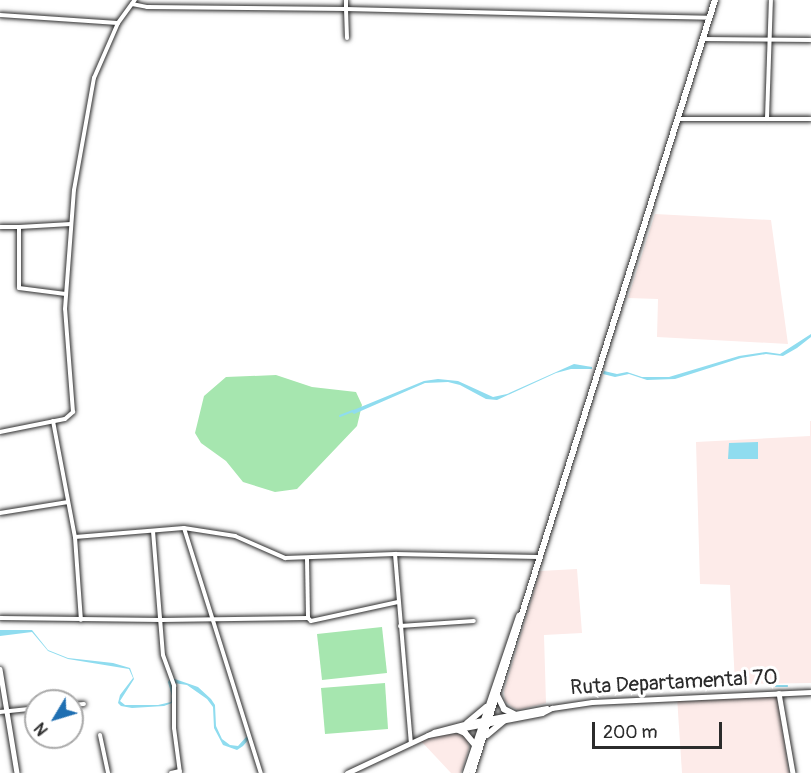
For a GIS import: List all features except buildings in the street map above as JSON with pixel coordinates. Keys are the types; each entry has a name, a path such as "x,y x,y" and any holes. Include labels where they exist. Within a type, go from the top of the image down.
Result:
{"highway":[{"path":"466,773 523,607 715,0"},
{"path":"472,773 520,625 523,607"},
{"path":"497,695 504,709 514,714"},
{"path":"467,723 479,715 488,704"},
{"path":"485,737 505,720"},
{"path":"456,729 465,733 475,745"}],"main road":[{"path":"0,669 17,773"},
{"name":"Ruta Departamental 70","path":"428,735 548,711 552,708 646,699 811,692"},
{"path":"779,693 793,773"},
{"path":"490,721 514,714 552,708"},
{"name":"Ruta Departamental 70","path":"428,735 467,723 482,723"},
{"path":"347,773 428,735"}],"street":[{"path":"346,0 347,38"},
{"path":"767,118 771,0"},
{"path":"0,432 70,417 74,407 66,294 74,190 94,78 118,23 133,2 147,8 346,9 709,18"},
{"path":"0,15 118,23"},
{"path":"704,39 811,40"},
{"path":"679,119 811,119"},
{"path":"0,227 71,224"},
{"path":"19,226 19,288 66,294"},
{"path":"53,421 75,537 81,620"},
{"path":"0,513 68,502"},
{"path":"75,537 184,528 235,536 285,558 395,554 538,557"},
{"path":"184,528 212,620 250,731 261,773"},
{"path":"153,530 163,655 174,686 174,728 180,772 171,773"},
{"path":"395,554 411,743"},
{"path":"307,558 308,618"},
{"path":"0,618 81,620 308,618 310,621 398,602"},
{"path":"400,626 474,621"},
{"path":"0,712 24,709"},
{"path":"100,735 108,773"}],"shaded area":[{"path":"655,214 771,220 788,344 657,337 658,299 628,298"},
{"path":"810,421 811,683 735,684 730,585 700,584 696,442 810,436"},
{"path":"577,569 582,633 544,635 546,703 518,710 505,701 504,691 540,571"},
{"path":"677,697 777,697 789,773 682,773"},
{"path":"447,733 462,734 467,739 469,748 461,773 451,773 421,741"}],"green space":[{"path":"276,375 312,387 356,392 362,405 357,426 297,489 275,492 243,482 226,461 201,443 195,433 204,396 226,377"},
{"path":"382,627 387,673 322,680 317,634"},
{"path":"385,683 388,729 325,734 321,688"}],"water":[{"path":"811,334 811,337 797,348 783,356 766,354 741,358 675,379 647,380 629,374 615,377 603,374 604,371 617,374 627,372 642,377 669,377 739,356 766,352 780,354"},
{"path":"574,364 592,367 592,369 571,369 556,373 497,400 486,399 460,385 448,382 425,383 354,414 351,411 424,381 438,379 458,381 493,397 507,394"},
{"path":"758,442 758,459 728,459 729,443"},
{"path":"0,630 32,630 48,650 68,658 113,663 130,668 134,679 120,701 125,705 158,705 171,702 172,696 168,682 170,679 174,696 172,703 164,706 132,708 121,706 118,703 120,695 133,678 129,669 68,659 48,651 32,632 0,636"},
{"path":"172,678 198,687 211,699 215,705 216,726 222,739 230,745 238,746 248,735 249,739 243,746 237,750 223,745 214,728 213,707 207,699 187,685 174,683"}],"waterway":[{"path":"340,416 353,411"},
{"path":"776,686 787,686"}]}
